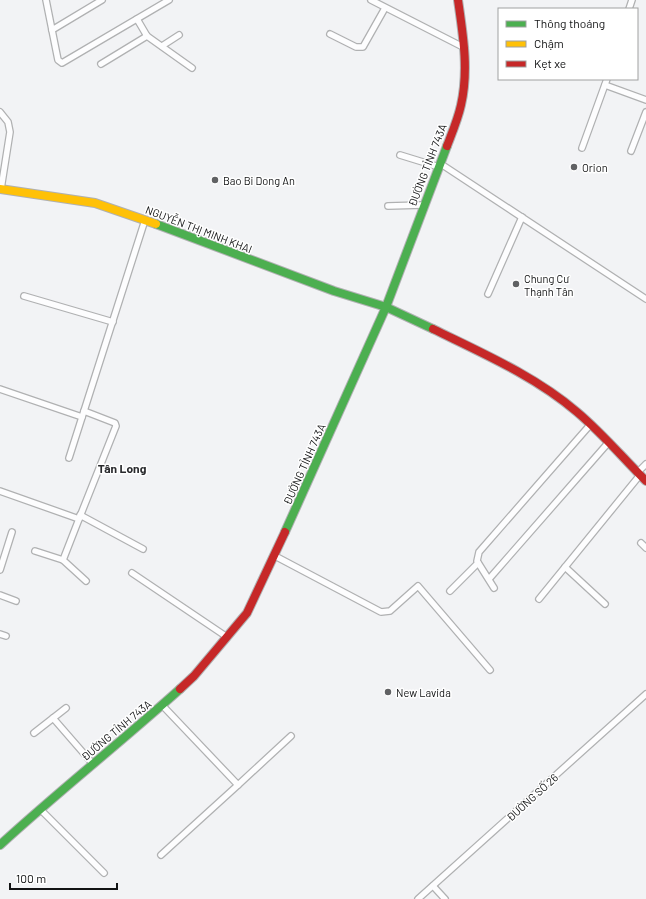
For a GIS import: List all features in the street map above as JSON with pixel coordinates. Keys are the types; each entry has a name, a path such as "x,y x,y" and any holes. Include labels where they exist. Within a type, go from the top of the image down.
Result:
{"main road":[{"name":"ĐƯỜNG TỈNH 743A","path":"0,845 194,676 247,613 275,556 386,307 423,205 440,166 461,105 465,75 465,48 458,0"},
{"name":"NGUYỄN THỊ MINH KHAI","path":"1,189 95,203 145,220 334,291 386,307 503,363 547,390 577,412 641,476"}],"street":[{"path":"46,0 58,60 62,63 169,0"},
{"path":"52,30 102,0"},
{"path":"371,0 465,48"},
{"path":"330,34 356,47 363,47 386,8"},
{"path":"137,19 147,36 192,68"},
{"path":"101,64 147,36"},
{"path":"162,46 179,36"},
{"path":"582,148 607,80"},
{"path":"605,85 646,100"},
{"path":"0,112 8,122 10,132 1,189"},
{"path":"631,151 646,112"},
{"path":"400,155 440,166 522,217 646,299"},
{"path":"388,206 423,205"},
{"path":"488,294 522,217"},
{"path":"69,458 145,220"},
{"path":"24,296 113,322"},
{"path":"0,389 83,414 116,426 63,560"},
{"path":"494,588 478,563 477,556 479,552 590,425"},
{"path":"489,579 608,443"},
{"path":"539,598 641,476 646,464"},
{"path":"0,491 80,517 143,549"},
{"path":"0,570 12,532"},
{"path":"640,543 646,548"},
{"path":"35,552 63,560 86,581"},
{"path":"275,556 381,612 390,611 418,586 490,670"},
{"path":"450,591 478,563"},
{"path":"565,567 605,604"},
{"path":"132,573 227,637"},
{"path":"0,595 16,601"},
{"path":"0,634 6,636"},
{"name":"ĐƯỜNG SỐ 26","path":"422,898 433,886 646,694"},
{"path":"162,705 238,785"},
{"path":"34,733 66,708"},
{"path":"54,718 93,764"},
{"path":"161,855 291,736"},
{"path":"40,809 104,873"},
{"path":"433,886 446,899"}],"traffic: fast":[{"path":"285,532 386,307 447,146"},
{"path":"156,224 334,291 386,307 433,329"},
{"path":"0,845 180,689"}],"traffic: slow":[{"path":"0,189 95,203 156,224"}],"traffic: jam":[{"path":"447,146 460,110 465,79 462,26 458,0"},
{"path":"433,329 508,366 544,387 561,399 595,428 646,481"},
{"path":"180,689 194,676 247,613 285,532"}],"place":[{"name":"Orion","path":"574,167"},
{"name":"Bao Bi Dong An","path":"215,180"},
{"name":"Chung Cư Thạnh Tân","path":"516,284"},
{"name":"New Lavida","path":"388,692"}],"district":[{"name":"Tân Long","path":"122,468"}]}
